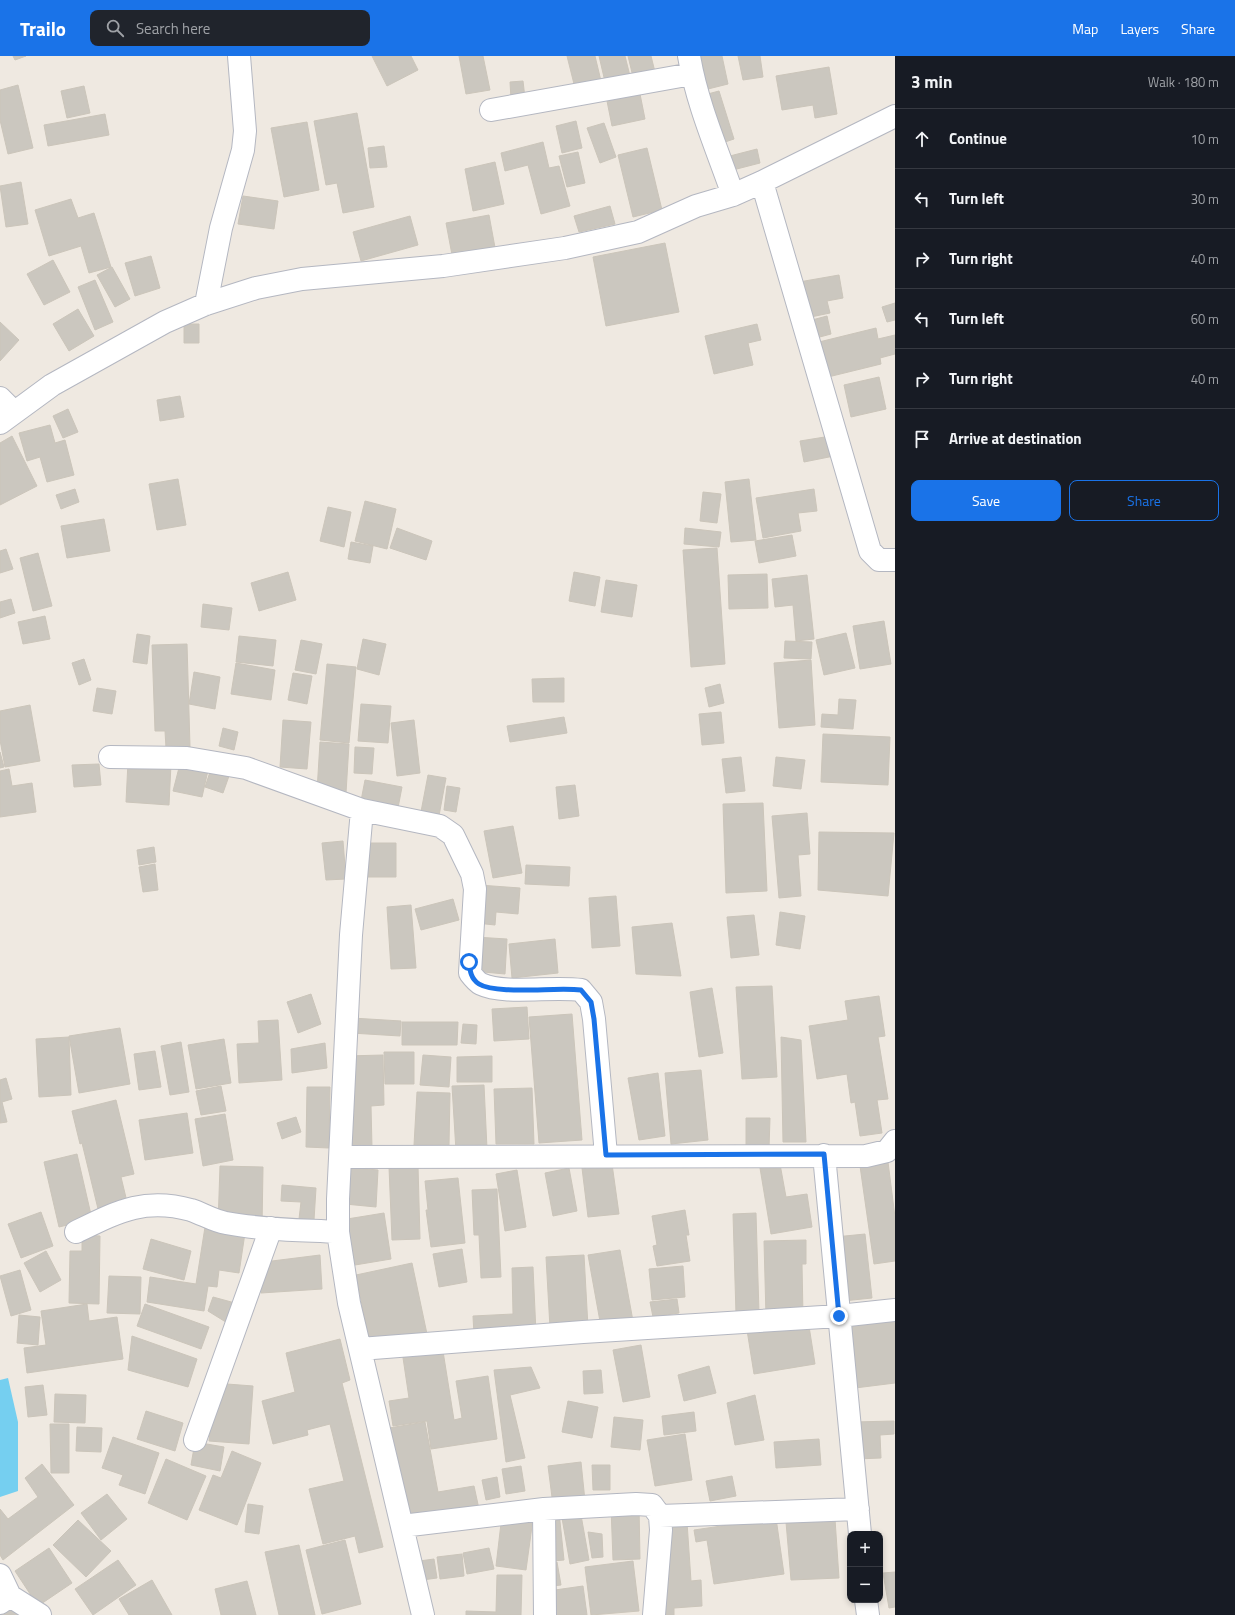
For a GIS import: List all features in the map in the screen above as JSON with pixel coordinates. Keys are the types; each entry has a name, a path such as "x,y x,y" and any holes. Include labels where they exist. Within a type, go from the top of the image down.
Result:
{"street":[{"path":"206,304 221,228 243,150 245,132 239,56"},
{"path":"491,110 691,65 733,194"},
{"path":"5,411 165,322 206,304 256,288 302,279 444,266 565,248 638,232 696,206 733,194 762,182 895,116"},
{"path":"762,182 870,550 879,560 895,560"},
{"path":"110,757 187,758 246,768 362,810 440,826 453,835 472,874 475,889 469,962 470,973 479,984 498,989 565,988 581,990 591,1002 594,1019 606,1155"},
{"path":"362,810 351,936 338,1199 338,1232 349,1303 422,1615"},
{"path":"341,1157 824,1154 866,1156 887,1151 895,1141"},
{"path":"824,1154 860,1531"},
{"path":"76,1232 111,1215 141,1206 161,1204 192,1210 225,1223 271,1228 338,1232"},
{"path":"195,1440 271,1228"},
{"path":"360,1349 583,1332 839,1316 895,1310"},
{"path":"402,1526 544,1509 641,1504 652,1505 660,1516 654,1615"},
{"path":"544,1509 545,1615"},
{"path":"660,1516 858,1510"},
{"path":"0,1574 5,1600 40,1615"},
{"path":"866,1603 868,1615"}],"water":[{"path":"8,1378 18,1422 18,1491 0,1497 0,1380"}],"building":[{"path":"13,56 26,56 15,60"},
{"path":"372,56 411,56 418,70 387,86"},
{"path":"459,56 483,56 490,90 466,94"},
{"path":"567,56 595,56 601,81 575,88"},
{"path":"599,56 625,56 631,80 606,86"},
{"path":"628,56 651,56 656,76 634,81"},
{"path":"692,56 722,56 728,84 700,91"},
{"path":"738,56 760,56 763,77 743,80"},
{"path":"829,67 837,114 815,118 813,105 782,110 776,76"},
{"path":"523,81 525,98 511,99 510,82"},
{"path":"18,85 33,148 8,154 0,120 0,90"},
{"path":"84,86 90,113 67,118 61,91"},
{"path":"639,89 645,119 612,126 606,96"},
{"path":"719,91 734,139 719,144 704,95"},
{"path":"357,113 374,207 343,213 337,183 326,185 314,121"},
{"path":"105,114 109,135 48,146 44,125"},
{"path":"576,121 582,148 562,153 556,126"},
{"path":"307,122 319,190 284,197 271,128"},
{"path":"604,123 616,157 600,163 587,128"},
{"path":"543,142 549,168 559,166 570,206 541,214 528,165 505,171 501,153"},
{"path":"384,146 387,167 370,168 368,148"},
{"path":"647,148 662,210 633,217 618,155"},
{"path":"757,149 760,163 729,171 726,157"},
{"path":"578,152 585,183 567,187 559,156"},
{"path":"495,162 504,204 473,211 465,169"},
{"path":"21,182 28,224 6,227 0,186"},
{"path":"243,196 278,201 274,229 238,224"},
{"path":"71,199 78,218 94,213 111,267 89,273 81,246 49,256 35,210"},
{"path":"610,206 615,224 579,232 574,216"},
{"path":"489,215 496,253 453,260 446,223"},
{"path":"410,216 418,245 361,261 353,232"},
{"path":"665,243 679,312 606,326 593,257"},
{"path":"151,256 160,288 135,296 125,263"},
{"path":"53,260 70,292 44,305 27,274"},
{"path":"112,267 130,299 115,307 97,275"},
{"path":"839,275 843,298 827,301 830,313 806,318 799,282"},
{"path":"95,280 113,322 95,330 78,287"},
{"path":"895,303 895,320 887,322 882,307"},
{"path":"78,309 94,336 69,351 53,324"},
{"path":"827,316 831,334 816,338 812,320"},
{"path":"0,322 19,340 0,361"},
{"path":"184,324 199,324 199,343 184,343"},
{"path":"757,324 761,340 748,343 753,365 714,374 705,336"},
{"path":"876,328 878,339 895,335 895,354 880,358 881,364 828,377 819,342"},
{"path":"879,377 886,409 851,417 844,385"},
{"path":"180,396 184,417 160,421 157,400"},
{"path":"68,409 78,432 63,438 53,416"},
{"path":"50,425 55,443 65,440 74,475 47,482 40,457 27,461 19,433"},
{"path":"12,436 37,486 0,505 0,443"},
{"path":"831,436 834,456 804,462 800,441"},
{"path":"178,479 186,525 157,530 149,484"},
{"path":"749,479 756,540 731,542 725,482"},
{"path":"75,489 79,502 61,509 56,495"},
{"path":"814,489 817,511 798,513 801,531 763,538 756,498"},
{"path":"703,492 721,494 717,523 700,521"},
{"path":"365,501 396,509 387,549 355,541"},
{"path":"328,507 351,512 344,547 320,541"},
{"path":"104,519 110,551 67,558 61,526"},
{"path":"397,528 432,541 426,560 390,548"},
{"path":"685,528 721,532 719,547 684,544"},
{"path":"792,535 796,556 759,563 755,541"},
{"path":"351,542 373,546 370,563 348,559"},
{"path":"717,548 725,664 691,667 683,550"},
{"path":"6,549 13,569 0,573 0,551"},
{"path":"38,553 52,606 33,611 20,558"},
{"path":"288,572 296,600 259,611 251,583"},
{"path":"574,572 600,577 595,606 569,601"},
{"path":"767,574 768,608 729,609 728,575"},
{"path":"807,575 814,639 796,641 793,605 775,607 772,579"},
{"path":"606,580 637,585 632,617 601,612"},
{"path":"11,599 15,613 0,618 0,602"},
{"path":"203,604 232,608 229,630 201,627"},
{"path":"45,616 50,639 23,644 18,622"},
{"path":"884,621 891,664 860,669 853,626"},
{"path":"846,633 855,668 824,675 816,640"},
{"path":"137,634 150,636 147,664 133,662"},
{"path":"239,636 276,640 273,666 236,662"},
{"path":"363,639 386,644 379,675 357,669"},
{"path":"301,640 322,644 316,674 295,670"},
{"path":"785,641 812,642 811,659 784,658"},
{"path":"187,644 190,747 166,748 165,731 155,731 152,645"},
{"path":"84,659 91,680 79,685 72,663"},
{"path":"811,660 815,725 779,728 774,663"},
{"path":"236,663 275,670 271,700 231,694"},
{"path":"327,664 356,667 349,743 320,740"},
{"path":"194,672 220,677 215,709 189,704"},
{"path":"293,673 312,676 307,704 288,700"},
{"path":"564,678 564,702 533,702 532,679"},
{"path":"720,684 724,703 709,707 705,688"},
{"path":"97,688 116,691 112,714 93,711"},
{"path":"839,699 856,700 853,729 821,727 822,714 838,715"},
{"path":"361,704 391,706 388,743 358,741"},
{"path":"30,705 40,761 5,767 0,740 0,711"},
{"path":"721,712 724,743 702,745 699,714"},
{"path":"564,717 567,733 510,742 507,726"},
{"path":"283,720 311,722 307,769 280,767"},
{"path":"414,720 420,773 397,776 391,723"},
{"path":"223,728 238,732 234,750 219,746"},
{"path":"823,734 890,737 888,785 821,782"},
{"path":"320,742 349,744 346,793 317,791"},
{"path":"355,747 374,748 372,774 354,773"},
{"path":"0,752 4,767 0,768"},
{"path":"741,757 745,791 726,793 722,759"},
{"path":"776,757 805,760 801,789 773,786"},
{"path":"181,760 209,766 202,797 173,791"},
{"path":"128,762 171,764 169,805 126,802"},
{"path":"99,764 101,785 74,787 72,765"},
{"path":"9,769 12,786 32,783 36,812 0,817 0,771"},
{"path":"211,769 229,776 223,793 205,787"},
{"path":"428,775 446,778 438,821 420,817"},
{"path":"365,780 402,787 397,813 360,806"},
{"path":"575,785 579,816 559,819 556,787"},
{"path":"447,786 460,788 456,812 444,810"},
{"path":"763,803 767,891 726,893 723,804"},
{"path":"807,813 810,854 798,855 801,896 779,898 772,816"},
{"path":"513,826 522,873 493,878 484,831"},
{"path":"819,832 894,833 888,896 818,890"},
{"path":"343,841 346,879 326,880 322,843"},
{"path":"369,843 396,843 396,877 362,877"},
{"path":"154,847 156,862 139,865 137,850"},
{"path":"155,864 158,890 143,892 139,867"},
{"path":"526,865 570,867 569,886 525,884"},
{"path":"479,885 520,888 518,914 496,912 495,925 476,923"},
{"path":"616,896 620,946 592,948 589,898"},
{"path":"453,899 459,920 421,930 415,909"},
{"path":"411,905 416,968 391,969 387,907"},
{"path":"780,912 805,916 800,949 776,945"},
{"path":"754,915 759,955 731,958 727,917"},
{"path":"672,923 681,976 636,974 632,927"},
{"path":"475,937 507,939 505,974 473,971"},
{"path":"555,939 558,973 512,978 509,944"},
{"path":"772,986 777,1077 742,1079 736,987"},
{"path":"712,988 723,1053 699,1057 690,992"},
{"path":"311,994 321,1024 298,1033 287,1002"},
{"path":"879,996 885,1036 878,1037 888,1099 877,1100 882,1133 860,1136 855,1102 851,1103 847,1074 817,1079 809,1026 848,1020 845,1001"},
{"path":"527,1007 529,1039 494,1041 492,1009"},
{"path":"572,1014 582,1140 539,1143 529,1017"},
{"path":"352,1018 401,1021 400,1036 351,1033"},
{"path":"278,1020 282,1080 239,1083 237,1044 259,1043 258,1021"},
{"path":"402,1022 458,1022 457,1045 402,1045"},
{"path":"463,1024 477,1025 476,1044 461,1043"},
{"path":"120,1028 130,1084 79,1093 69,1036"},
{"path":"69,1037 71,1095 39,1097 36,1039"},
{"path":"781,1037 801,1040 806,1142 783,1142"},
{"path":"224,1039 231,1083 196,1089 188,1045"},
{"path":"181,1042 189,1092 170,1095 161,1046"},
{"path":"325,1043 327,1068 292,1073 291,1049"},
{"path":"155,1051 161,1087 139,1090 134,1054"},
{"path":"384,1052 414,1052 414,1084 385,1084"},
{"path":"383,1055 384,1105 371,1106 372,1148 347,1148 346,1056"},
{"path":"423,1055 451,1057 449,1087 420,1085"},
{"path":"492,1056 492,1082 457,1082 457,1057"},
{"path":"701,1070 708,1140 671,1144 665,1073"},
{"path":"658,1073 665,1136 639,1140 628,1078"},
{"path":"6,1078 12,1099 2,1102 7,1122 0,1123 0,1080"},
{"path":"484,1085 487,1149 456,1151 452,1086"},
{"path":"221,1086 226,1111 201,1115 196,1091"},
{"path":"307,1087 330,1087 329,1148 306,1147"},
{"path":"532,1088 534,1144 496,1144 494,1089"},
{"path":"417,1092 450,1093 449,1145 414,1145"},
{"path":"116,1100 134,1174 121,1177 128,1206 99,1213 82,1143 80,1144 72,1111"},
{"path":"187,1113 193,1153 145,1160 139,1120"},
{"path":"225,1114 233,1160 203,1166 195,1119"},
{"path":"296,1117 301,1132 282,1139 277,1123"},
{"path":"746,1118 770,1118 769,1148 746,1148"},
{"path":"77,1154 92,1219 59,1227 44,1162"},
{"path":"888,1162 895,1217 895,1261 874,1264 860,1166"},
{"path":"612,1164 619,1214 588,1217 582,1168"},
{"path":"780,1164 786,1197 807,1194 812,1227 771,1234 760,1168"},
{"path":"220,1166 263,1167 262,1227 218,1225"},
{"path":"418,1166 420,1239 392,1240 389,1167"},
{"path":"347,1167 378,1170 376,1207 345,1204"},
{"path":"569,1168 577,1211 553,1216 545,1173"},
{"path":"517,1170 526,1227 505,1231 496,1174"},
{"path":"458,1178 465,1243 431,1247 426,1210 428,1210 425,1181"},
{"path":"282,1185 316,1188 314,1220 299,1219 301,1202 281,1201"},
{"path":"497,1189 501,1277 481,1278 479,1235 474,1235 472,1190"},
{"path":"685,1210 689,1235 686,1235 690,1261 657,1266 653,1246 657,1245 652,1216"},
{"path":"41,1212 53,1246 21,1258 8,1224"},
{"path":"384,1213 391,1259 349,1266 341,1220"},
{"path":"756,1213 759,1313 736,1314 733,1214"},
{"path":"205,1227 245,1233 239,1273 219,1270 217,1287 208,1286 204,1311 147,1302 150,1277 196,1284"},
{"path":"865,1234 872,1298 843,1301 835,1237"},
{"path":"82,1235 100,1236 99,1304 69,1303 70,1251 82,1251"},
{"path":"151,1239 191,1251 184,1280 143,1269"},
{"path":"806,1240 806,1264 802,1264 803,1316 766,1317 764,1241"},
{"path":"462,1249 467,1282 439,1287 433,1254"},
{"path":"620,1250 633,1321 601,1327 588,1255"},
{"path":"46,1251 61,1280 40,1292 24,1263"},
{"path":"320,1255 322,1289 261,1293 264,1262"},
{"path":"584,1255 588,1327 550,1328 546,1257"},
{"path":"412,1263 427,1334 370,1345 356,1275"},
{"path":"683,1266 685,1297 652,1300 649,1269"},
{"path":"533,1267 536,1333 474,1335 473,1316 513,1314 512,1268"},
{"path":"20,1270 31,1310 11,1316 0,1276"},
{"path":"109,1276 141,1277 140,1314 107,1313"},
{"path":"213,1297 235,1303 229,1324 208,1311"},
{"path":"677,1299 679,1313 653,1317 650,1302"},
{"path":"87,1304 89,1321 117,1317 123,1359 27,1373 24,1348 46,1345 41,1311"},
{"path":"145,1304 209,1327 201,1349 137,1326"},
{"path":"19,1315 40,1317 38,1345 17,1343"},
{"path":"895,1318 895,1383 855,1388 845,1326"},
{"path":"808,1320 815,1364 754,1374 747,1330"},
{"path":"132,1336 197,1359 188,1387 128,1370"},
{"path":"340,1339 350,1380 342,1383 383,1547 359,1553 355,1536 323,1544 309,1489 344,1481 330,1424 307,1430 308,1435 273,1444 262,1401 295,1392 286,1353"},
{"path":"442,1345 454,1420 462,1418 456,1381 488,1376 497,1439 431,1449 427,1421 393,1426 389,1401 409,1398 402,1351"},
{"path":"641,1345 650,1397 623,1402 613,1350"},
{"path":"709,1366 716,1393 684,1401 678,1375"},
{"path":"531,1367 540,1388 510,1395 525,1458 506,1462 494,1370"},
{"path":"601,1370 603,1393 584,1394 583,1371"},
{"path":"214,1383 253,1386 249,1444 209,1441"},
{"path":"43,1385 47,1415 28,1417 25,1387"},
{"path":"55,1394 86,1395 85,1423 54,1422"},
{"path":"755,1395 764,1440 735,1445 727,1403"},
{"path":"568,1401 598,1407 592,1438 562,1432"},
{"path":"146,1411 183,1423 175,1451 137,1439"},
{"path":"694,1412 696,1431 664,1435 662,1416"},
{"path":"614,1417 643,1420 640,1450 611,1447"},
{"path":"894,1421 894,1434 880,1435 881,1458 856,1459 854,1422"},
{"path":"425,1422 438,1492 474,1486 479,1509 409,1535 389,1428"},
{"path":"50,1424 69,1424 69,1473 51,1473"},
{"path":"77,1427 102,1428 101,1452 76,1451"},
{"path":"685,1434 692,1480 655,1486 647,1440"},
{"path":"113,1437 159,1453 145,1494 119,1485 123,1475 102,1468"},
{"path":"819,1439 821,1465 776,1468 774,1442"},
{"path":"195,1442 224,1447 220,1471 191,1465"},
{"path":"232,1451 261,1463 237,1525 199,1510 213,1475 221,1478"},
{"path":"166,1459 206,1476 187,1520 148,1503"},
{"path":"581,1462 585,1501 553,1505 548,1466"},
{"path":"42,1464 74,1505 3,1560 0,1555 0,1509 8,1519 38,1497 25,1478"},
{"path":"592,1465 610,1465 610,1490 593,1490"},
{"path":"521,1466 525,1491 506,1494 502,1469"},
{"path":"732,1476 736,1496 710,1501 706,1481"},
{"path":"497,1477 500,1497 486,1500 482,1480"},
{"path":"107,1494 127,1519 101,1540 81,1513"},
{"path":"248,1504 263,1506 259,1534 245,1532"},
{"path":"639,1506 640,1559 613,1560 611,1507"},
{"path":"559,1512 564,1560 541,1562 536,1515"},
{"path":"502,1515 533,1519 526,1570 496,1566"},
{"path":"581,1515 589,1560 570,1564 562,1518"},
{"path":"776,1518 784,1574 714,1584 707,1540 696,1542 694,1530"},
{"path":"835,1519 839,1578 791,1580 786,1522"},
{"path":"78,1520 111,1551 86,1577 53,1545"},
{"path":"687,1522 691,1581 701,1580 702,1606 674,1608 674,1615 647,1615 651,1524"},
{"path":"588,1532 602,1534 603,1557 592,1558"},
{"path":"345,1540 361,1604 322,1614 306,1550"},
{"path":"299,1545 315,1615 279,1615 265,1552"},
{"path":"49,1548 72,1583 38,1606 15,1571"},
{"path":"489,1548 494,1569 467,1574 463,1553"},
{"path":"462,1554 464,1576 440,1579 437,1557"},
{"path":"434,1559 437,1578 415,1581 412,1562"},
{"path":"118,1560 136,1585 93,1615 75,1589"},
{"path":"633,1561 639,1611 591,1615 585,1567"},
{"path":"557,1562 561,1585 543,1587 539,1565"},
{"path":"895,1572 895,1607 889,1608 883,1573"},
{"path":"497,1575 522,1575 521,1615 466,1615 466,1611 496,1612"},
{"path":"152,1580 172,1615 129,1615 119,1599"},
{"path":"247,1581 256,1615 221,1615 215,1589"},
{"path":"583,1586 587,1615 537,1615 534,1593"},
{"path":"10,1600 19,1615 0,1615 0,1606"}],"route":[{"path":"469,962 470,973 479,984 498,989 565,988 581,990 591,1002 594,1019 606,1155 824,1154 839,1316"}]}
